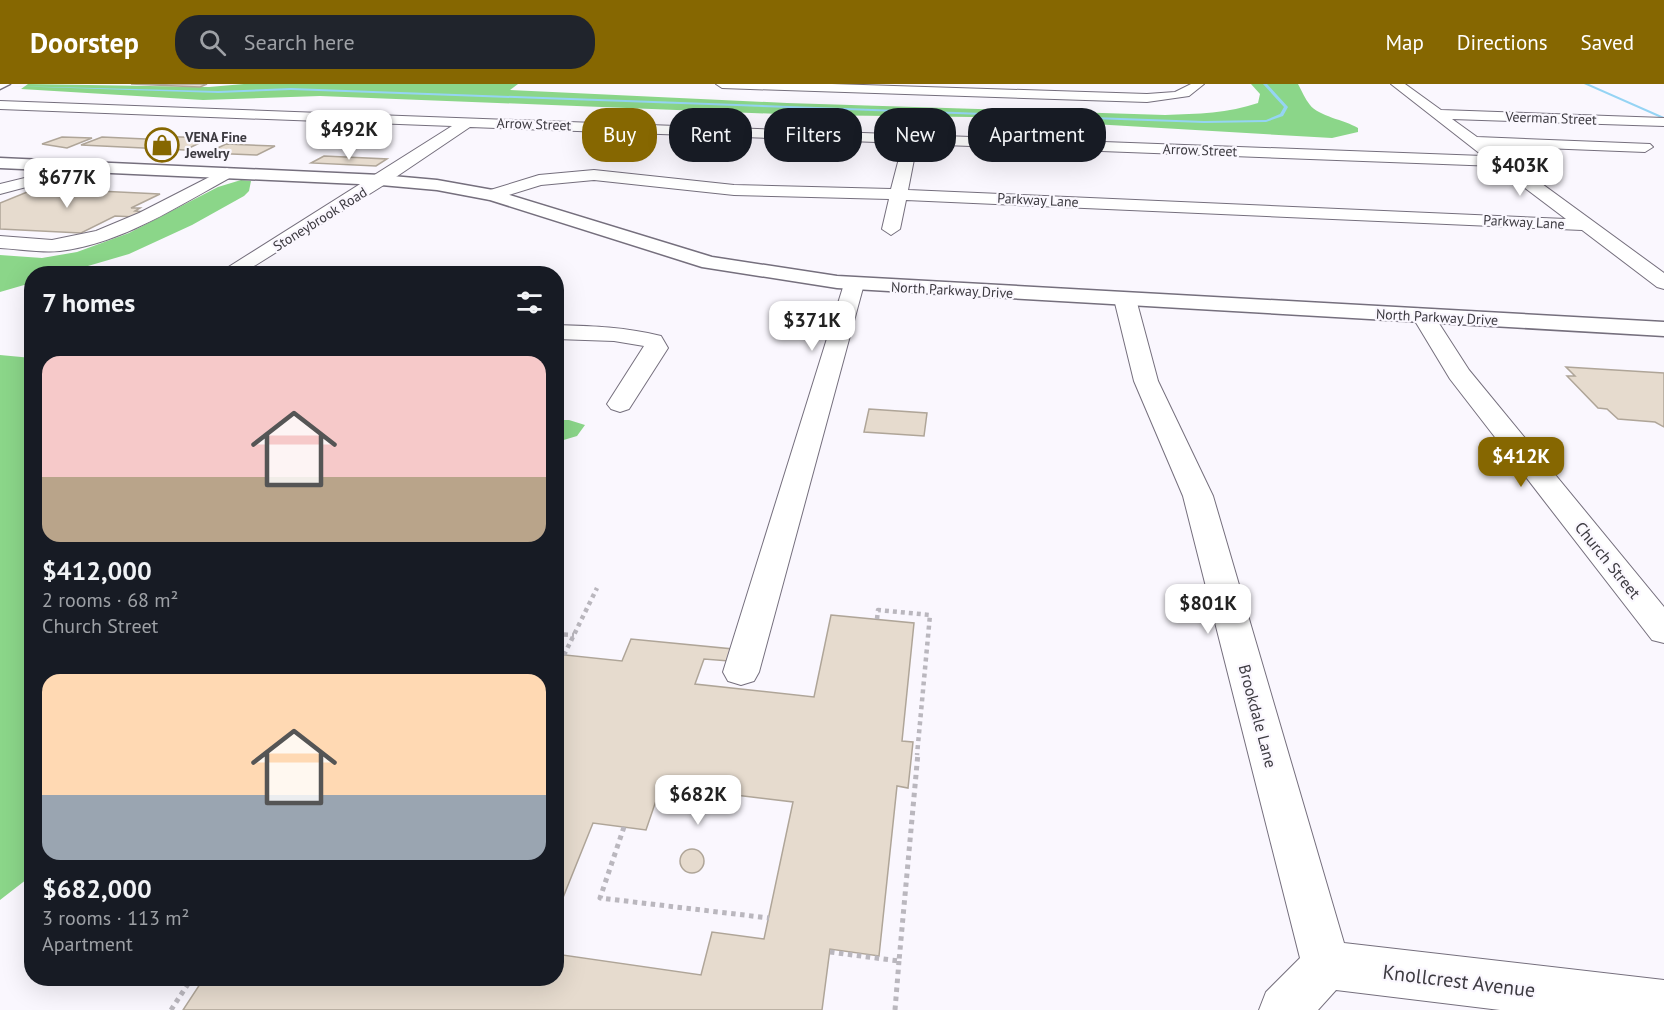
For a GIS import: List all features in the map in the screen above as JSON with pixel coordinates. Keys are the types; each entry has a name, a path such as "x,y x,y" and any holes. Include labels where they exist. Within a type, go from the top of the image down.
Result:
{"main road":[{"name":"North Parkway Drive","path":"0,163 381,180 437,185 493,195 709,262 795,278 855,284 1664,329"}],"street":[{"path":"722,84 917,88 1138,98 1184,93 1198,84"},
{"path":"1397,84 1664,283"},
{"path":"1562,118 1541,104 1580,106"},
{"name":"Arrow Street","path":"0,105 874,138"},
{"name":"Veerman Street","path":"1438,114 1664,122"},
{"name":"Stoneybrook Road","path":"240,266 381,180 468,122"},
{"name":"Arrow Street","path":"956,141 1500,161"},
{"path":"1474,141 1645,147"},
{"path":"891,229 906,162"},
{"path":"0,189 71,166"},
{"path":"0,242 58,245 80,242 138,218 227,173"},
{"name":"Parkway Lane","path":"493,195 539,180 594,175 746,191 900,194 1587,225"},
{"path":"0,177 26,181"},
{"path":"741,672 809,432 855,284"},
{"name":"Brookdale Lane","path":"1125,299 1146,381 1198,496 1326,965"},
{"name":"Church Street","path":"1423,316 1460,374 1664,631"},
{"path":"564,332 614,334 653,341 656,348 620,404"},
{"path":"1284,1010 1326,965"},
{"name":"Knollcrest Avenue","path":"1326,965 1664,1005"}],"path":[{"path":"564,654 597,588"},
{"path":"877,619 878,610 930,615 913,765 895,1010"},
{"path":"564,634 574,635"},
{"path":"624,827 600,897 769,918"},
{"path":"830,952 899,961"},
{"path":"171,1010 187,986"}],"green space":[{"path":"28,84 209,87 244,84 518,84 510,90 944,108 874,108 874,116 862,116 862,108 764,108 764,113 752,113 752,108 669,110 320,96 203,100 21,89"},
{"path":"1251,84 1298,84 1314,109 1358,128 1358,132 1332,138 1106,125 1106,113 1165,115 1224,111 1258,103 1260,94"},
{"path":"956,108 968,109 968,117 956,117"},
{"path":"241,180 251,181 249,191 244,196 192,225 129,254 88,266 24,266 24,285 0,292 0,255 42,258 77,252 129,233 218,187"},
{"path":"0,355 24,357 24,881 0,900"},
{"path":"564,420 585,425 577,436 564,440"}],"building":[{"path":"131,84 207,84 200,87"},
{"path":"152,136 210,138 185,150 81,145 102,137 146,139"},
{"path":"62,137 92,138 67,148 42,144"},
{"path":"226,144 275,146 257,155 207,153"},
{"path":"324,156 387,159 376,166 311,163"},
{"path":"37,188 160,194 131,208 140,208 135,211 146,212 136,217 115,216 81,233 0,229 0,203"},
{"path":"1566,367 1664,373 1664,427 1655,422 1618,419 1607,409 1598,408 1567,376 1575,376"},
{"path":"869,409 927,413 924,436 864,432"},
{"path":"831,615 914,623 902,741 913,742 908,788 897,786 879,956 830,949 822,1010 183,1010 199,986 564,986 564,955 701,975 712,932 764,939 793,802 661,786 646,830 593,823 564,895 564,655 622,661 631,639 733,649 729,661 704,659 695,684 814,697"},
{"path":"692,849 700,853 704,861 700,869 692,873 684,869 680,861 684,853"}],"waterway":[{"path":"13,86 218,92 291,89 1204,122 1266,121 1282,115 1286,107 1265,84"},
{"path":"1586,84 1662,117"}],"place":[{"name":"VENA Fine Jewelry","path":"162,145"}]}
